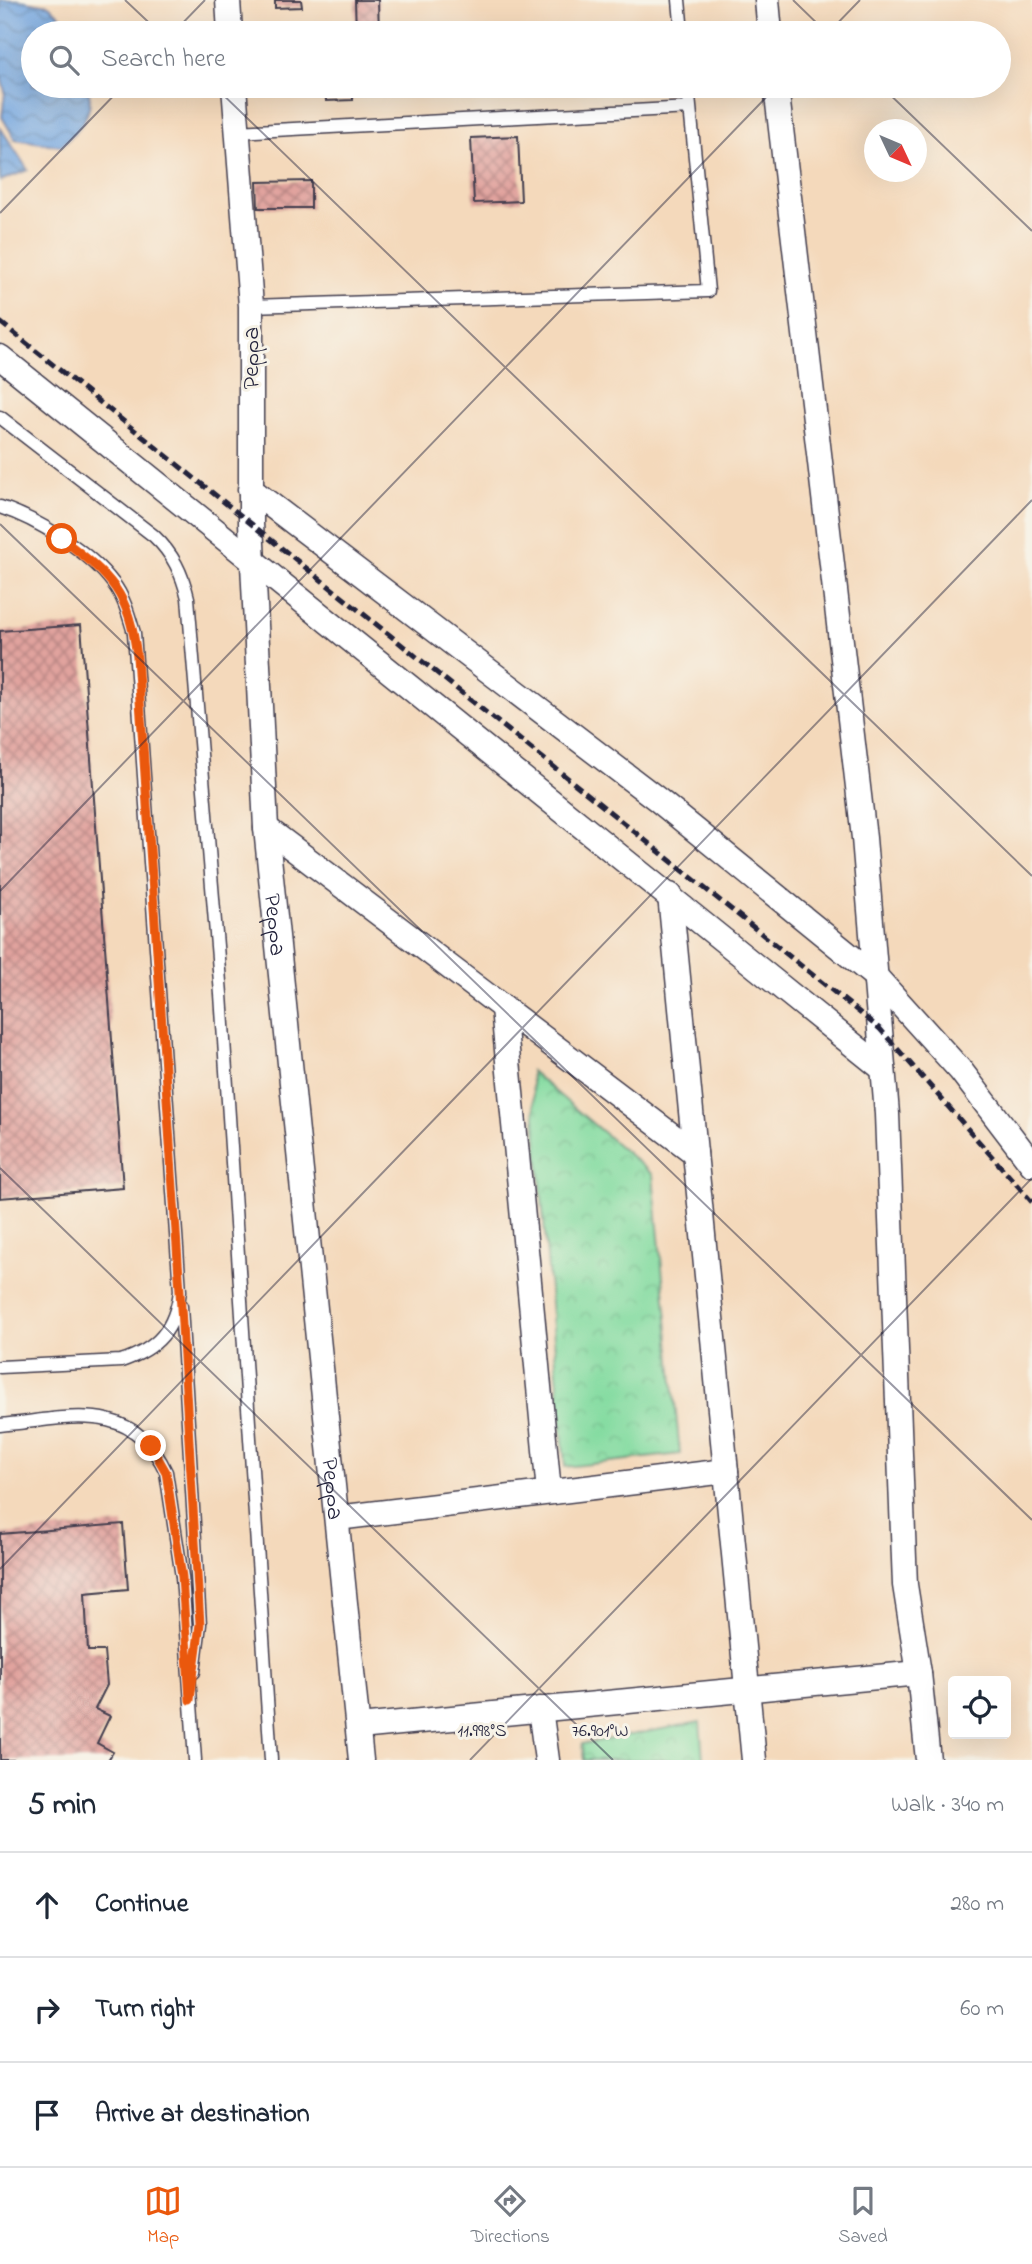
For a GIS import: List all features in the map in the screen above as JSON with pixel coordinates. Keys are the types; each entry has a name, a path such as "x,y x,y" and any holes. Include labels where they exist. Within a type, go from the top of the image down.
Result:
{"street":[{"path":"228,0 229,21"},
{"path":"767,0 770,21"},
{"name":"Peppa","path":"235,98 251,306 250,489 266,828 361,1760"},
{"path":"777,98 864,838 887,1128 905,1586 919,1673 928,1760"},
{"path":"0,357 883,1069"},
{"path":"250,489 657,799 876,977 961,1071 1032,1164"},
{"path":"266,828 695,1153"},
{"path":"670,895 754,1760"},
{"path":"503,1008 549,1492"},
{"path":"337,1518 726,1471"},
{"path":"359,1727 919,1673"},
{"path":"540,1709 547,1760"}],"lane":[{"path":"679,0 681,21"},
{"path":"251,306 708,291 689,98"},
{"path":"237,132 690,108"},
{"path":"0,417 154,536 174,559 188,598 221,994 271,1760"},
{"path":"0,506 62,539 113,582 127,610 134,633 180,1291 200,1624 190,1700"},
{"path":"0,1367 121,1361 134,1357 157,1342 166,1332 174,1319 180,1291"},
{"path":"0,1425 98,1417 120,1423 140,1435 160,1458 166,1472 182,1577 195,1760"}],"green space":[{"path":"531,1071 653,1175 680,1454 565,1467"},
{"path":"700,1722 703,1760 584,1760 582,1744"}],"water":[{"path":"0,0 49,5 65,21 21,21 21,98 89,98 88,112 61,146 15,139 2,117 5,92 0,73"},
{"path":"0,127 28,170 0,181"}],"building":[{"path":"275,0 301,0 302,7 275,8"},
{"path":"355,0 378,0 379,21 356,21"},
{"path":"326,98 353,98 353,100 326,101"},
{"path":"518,136 521,201 474,203 471,138"},
{"path":"311,181 311,208 258,208 257,182"},
{"path":"81,625 123,1188 0,1198 0,631"},
{"path":"123,1524 128,1589 85,1593 88,1651 104,1651 107,1685 95,1709 110,1716 97,1743 113,1752 108,1760 0,1760 0,1534"}],"railway":[{"path":"0,322 880,1029 1032,1202"}],"route":[{"path":"62,539 89,559 113,582 127,610 137,657 200,1624 190,1700 182,1577 166,1472 151,1446"}]}
